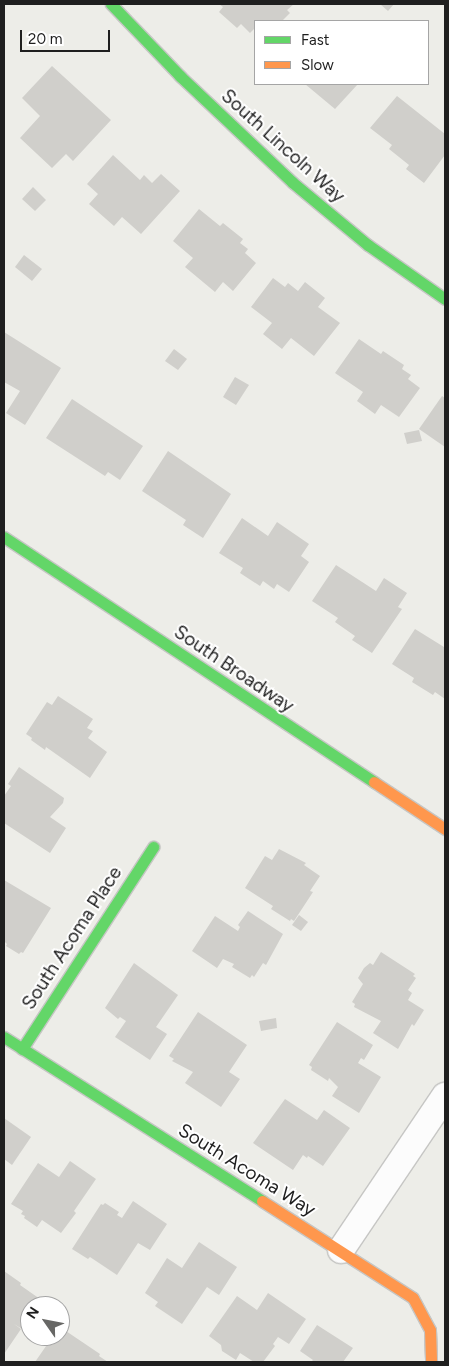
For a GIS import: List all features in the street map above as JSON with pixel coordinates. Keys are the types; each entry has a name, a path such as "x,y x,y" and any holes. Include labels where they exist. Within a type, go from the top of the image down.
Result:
{"street":[{"name":"South Lincoln Way","path":"111,4 180,76 292,182 368,245 445,299"},
{"name":"South Broadway","path":"4,537 445,830"},
{"name":"South Acoma Place","path":"22,1049 153,847"},
{"name":"South Acoma Way","path":"4,1036 341,1250 413,1298 430,1330 432,1362"},
{"path":"341,1250 445,1096"}],"building":[{"path":"219,4 294,4 287,10 290,13 283,20 254,20 254,29 250,33 241,24 237,28 219,12 223,7"},
{"path":"380,4 394,4 388,11"},
{"path":"52,66 111,120 73,161 66,154 52,168 20,138 40,116 22,98"},
{"path":"306,85 357,85 335,109"},
{"path":"397,96 445,134 445,155 424,183 406,169 409,165 389,149 392,145 370,128"},
{"path":"113,155 140,180 144,175 152,183 161,174 180,191 141,234 122,217 114,226 89,204 98,194 87,184"},
{"path":"33,187 46,200 35,211 22,199"},
{"path":"199,209 220,226 223,223 243,239 240,243 248,249 245,253 256,263 233,291 223,282 215,292 185,267 193,258 173,241"},
{"path":"24,255 42,269 32,281 15,267"},
{"path":"273,278 285,287 288,283 298,291 305,282 325,298 318,307 340,323 314,356 291,338 282,349 263,334 272,323 251,307"},
{"path":"4,332 61,368 25,425 6,413 20,391 4,382"},
{"path":"359,339 381,354 383,351 404,365 402,369 411,375 408,379 420,388 399,417 381,405 375,414 357,401 363,392 335,373"},
{"path":"174,349 187,359 178,370 165,361"},
{"path":"235,377 249,385 236,405 223,397"},
{"path":"442,396 445,398 445,447 419,429"},
{"path":"72,399 143,446 120,480 108,472 105,476 46,438"},
{"path":"419,430 422,441 407,444 404,433"},
{"path":"168,451 231,494 203,538 183,525 186,520 142,491"},
{"path":"242,518 268,536 277,522 309,544 301,556 309,562 289,592 277,584 274,589 263,581 260,586 240,573 243,568 219,553"},
{"path":"336,565 376,591 384,578 407,593 398,607 402,609 372,653 352,640 355,636 335,622 338,618 312,601"},
{"path":"415,629 444,647 445,645 445,699 435,692 433,695 412,682 414,678 392,664"},
{"path":"58,696 93,719 87,728 93,731 88,738 107,752 90,778 46,747 45,750 26,734 47,702 52,705"},
{"path":"19,767 64,798 63,803 50,817 66,828 50,853 4,823 4,796 11,786 8,784"},
{"path":"279,849 306,863 304,865 320,876 310,891 313,892 294,921 291,919 290,921 271,909 273,906 245,888 265,856 272,860"},
{"path":"4,880 51,908 23,953 19,954 6,946 7,944 4,941"},
{"path":"248,911 283,934 266,965 263,963 254,977 252,975 250,978 232,967 234,964 223,959 217,968 192,951 215,916 238,931 240,927 238,925"},
{"path":"299,915 308,922 301,931 292,925"},
{"path":"381,952 415,974 413,976 416,978 408,990 412,993 408,1000 424,1010 414,1026 412,1024 398,1049 373,1033 381,1021 354,1007 355,1004 352,1002 363,984 358,978 364,968 370,963 373,965"},
{"path":"134,963 178,995 156,1027 167,1034 150,1060 115,1037 126,1021 120,1017 118,1019 105,1008"},
{"path":"198,1012 247,1045 229,1072 240,1079 221,1107 185,1083 193,1072 172,1061 174,1059 169,1056"},
{"path":"276,1018 277,1028 261,1031 259,1021"},
{"path":"337,1022 373,1045 364,1060 361,1058 358,1063 381,1077 359,1113 332,1096 338,1087 329,1078 328,1081 311,1070 312,1067 309,1065"},
{"path":"285,1099 317,1120 324,1110 350,1128 323,1166 308,1156 307,1158 303,1155 293,1170 253,1143"},
{"path":"4,1118 31,1137 12,1165 4,1159"},
{"path":"70,1161 96,1179 74,1211 76,1213 61,1233 42,1220 37,1227 24,1218 25,1216 21,1214 23,1211 11,1204 38,1163 59,1177"},
{"path":"133,1201 167,1224 150,1250 138,1243 117,1275 90,1257 88,1259 72,1249 101,1204 105,1203 119,1212 117,1215 122,1218"},
{"path":"199,1242 237,1267 219,1295 207,1287 182,1324 155,1306 158,1302 145,1293 167,1258 182,1268"},
{"path":"4,1271 36,1296 20,1296 20,1328 14,1324 20,1330 4,1354"},
{"path":"268,1293 306,1319 289,1344 278,1337 273,1344 275,1346 263,1362 254,1362 240,1353 236,1360 222,1351 221,1345 209,1336 237,1296 257,1310"},
{"path":"317,1325 353,1348 343,1362 311,1362 313,1360 300,1351"},
{"path":"70,1334 100,1354 99,1356 108,1362 35,1362 46,1346 70,1346"}],"traffic: fast":[{"path":"111,4 180,76 292,182 368,245 445,299"},
{"path":"4,537 374,782"},
{"path":"22,1049 153,847"},
{"path":"4,1037 262,1201"}],"traffic: slow":[{"path":"374,782 445,829"},
{"path":"262,1201 413,1298 430,1330 431,1362"}]}
